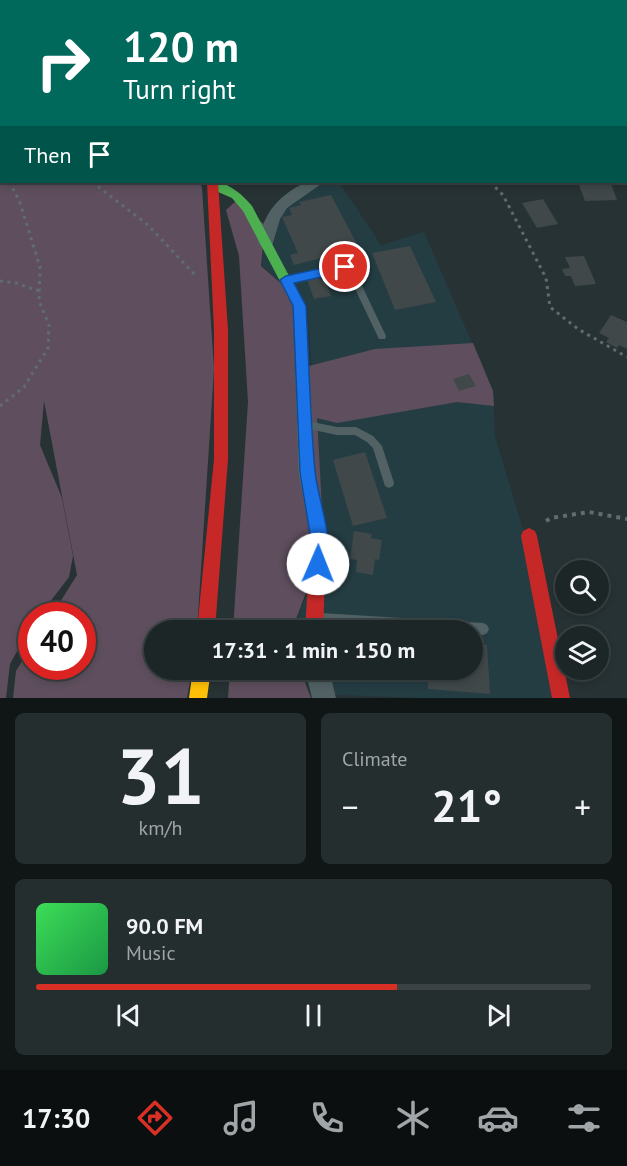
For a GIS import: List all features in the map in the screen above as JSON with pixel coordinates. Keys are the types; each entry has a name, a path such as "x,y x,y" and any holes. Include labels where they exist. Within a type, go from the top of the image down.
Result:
{"street":[{"path":"212,183 236,195 248,209 299,306 307,473 319,540 314,620"},
{"path":"207,620 221,459 221,330 212,183"},
{"path":"266,243 270,221 277,208 295,194 315,183"},
{"path":"529,536 561,698"},
{"path":"198,698 200,680"},
{"path":"320,680 324,698"}],"lane":[{"path":"286,280 342,268 350,269 382,336"},
{"path":"305,425 337,431 356,431 370,439 377,446 390,483"}],"path":[{"path":"0,406 24,387 48,348 49,325 39,301 40,267 20,203 10,183"},
{"path":"93,183 143,220 174,248 200,281"},
{"path":"491,183 503,195 546,278 550,307 578,330 627,357"},
{"path":"0,281 16,283 39,291"},
{"path":"529,536 550,518 589,512 627,519"}],"shaded area":[{"path":"0,183 200,183 214,369 198,620 144,620 144,680 190,680 187,698 13,698 18,668 18,680 96,680 96,602 60,602 77,575 44,401 40,445 62,498 73,556 69,577 50,602 18,602 18,650 10,664 6,698 0,698"},
{"path":"319,183 340,183 381,245 424,232 493,391 495,436 524,533 557,698 416,698 311,694 305,680 483,680 483,620 297,620 325,545 307,305 262,266 265,225 280,210"},
{"path":"236,201 265,225 261,266 306,305 309,366 375,349 473,343 493,391 494,406 457,402 337,423 317,418 324,544 296,620 234,620 248,402 239,256 226,210"},
{"path":"229,680 304,680 311,698 228,698"}],"building":[{"path":"611,184 617,200 585,201 579,185"},
{"path":"331,195 359,248 294,265 290,255 298,253 282,217 292,215 289,208 301,205 299,202"},
{"path":"543,199 558,224 537,228 522,203"},
{"path":"410,246 436,302 395,310 372,253"},
{"path":"584,256 596,284 575,286 571,276 565,276 562,269 570,268 565,257"},
{"path":"320,277 321,280 325,279 331,296 314,299 307,280"},
{"path":"611,315 627,322 627,349 619,345 617,348 606,342 609,338 599,333"},
{"path":"469,374 476,386 459,391 453,379"},
{"path":"365,452 387,518 353,526 333,460"},
{"path":"354,531 372,534 371,538 382,540 379,560 375,559 373,575 356,572 357,560 350,559"},
{"path":"483,645 487,645 490,694 428,689 428,680 483,680"}],"traffic: fast":[{"path":"213,185 236,195 248,209 299,306 307,473 319,540 318,551"}],"traffic: slow":[{"path":"198,698 200,680"}],"traffic: jam":[{"path":"207,620 221,459 221,330 212,183"},
{"path":"529,536 561,698"},
{"path":"315,620 318,551"}],"route":[{"path":"318,564 319,540 307,473 299,306 286,280 345,267"}]}
